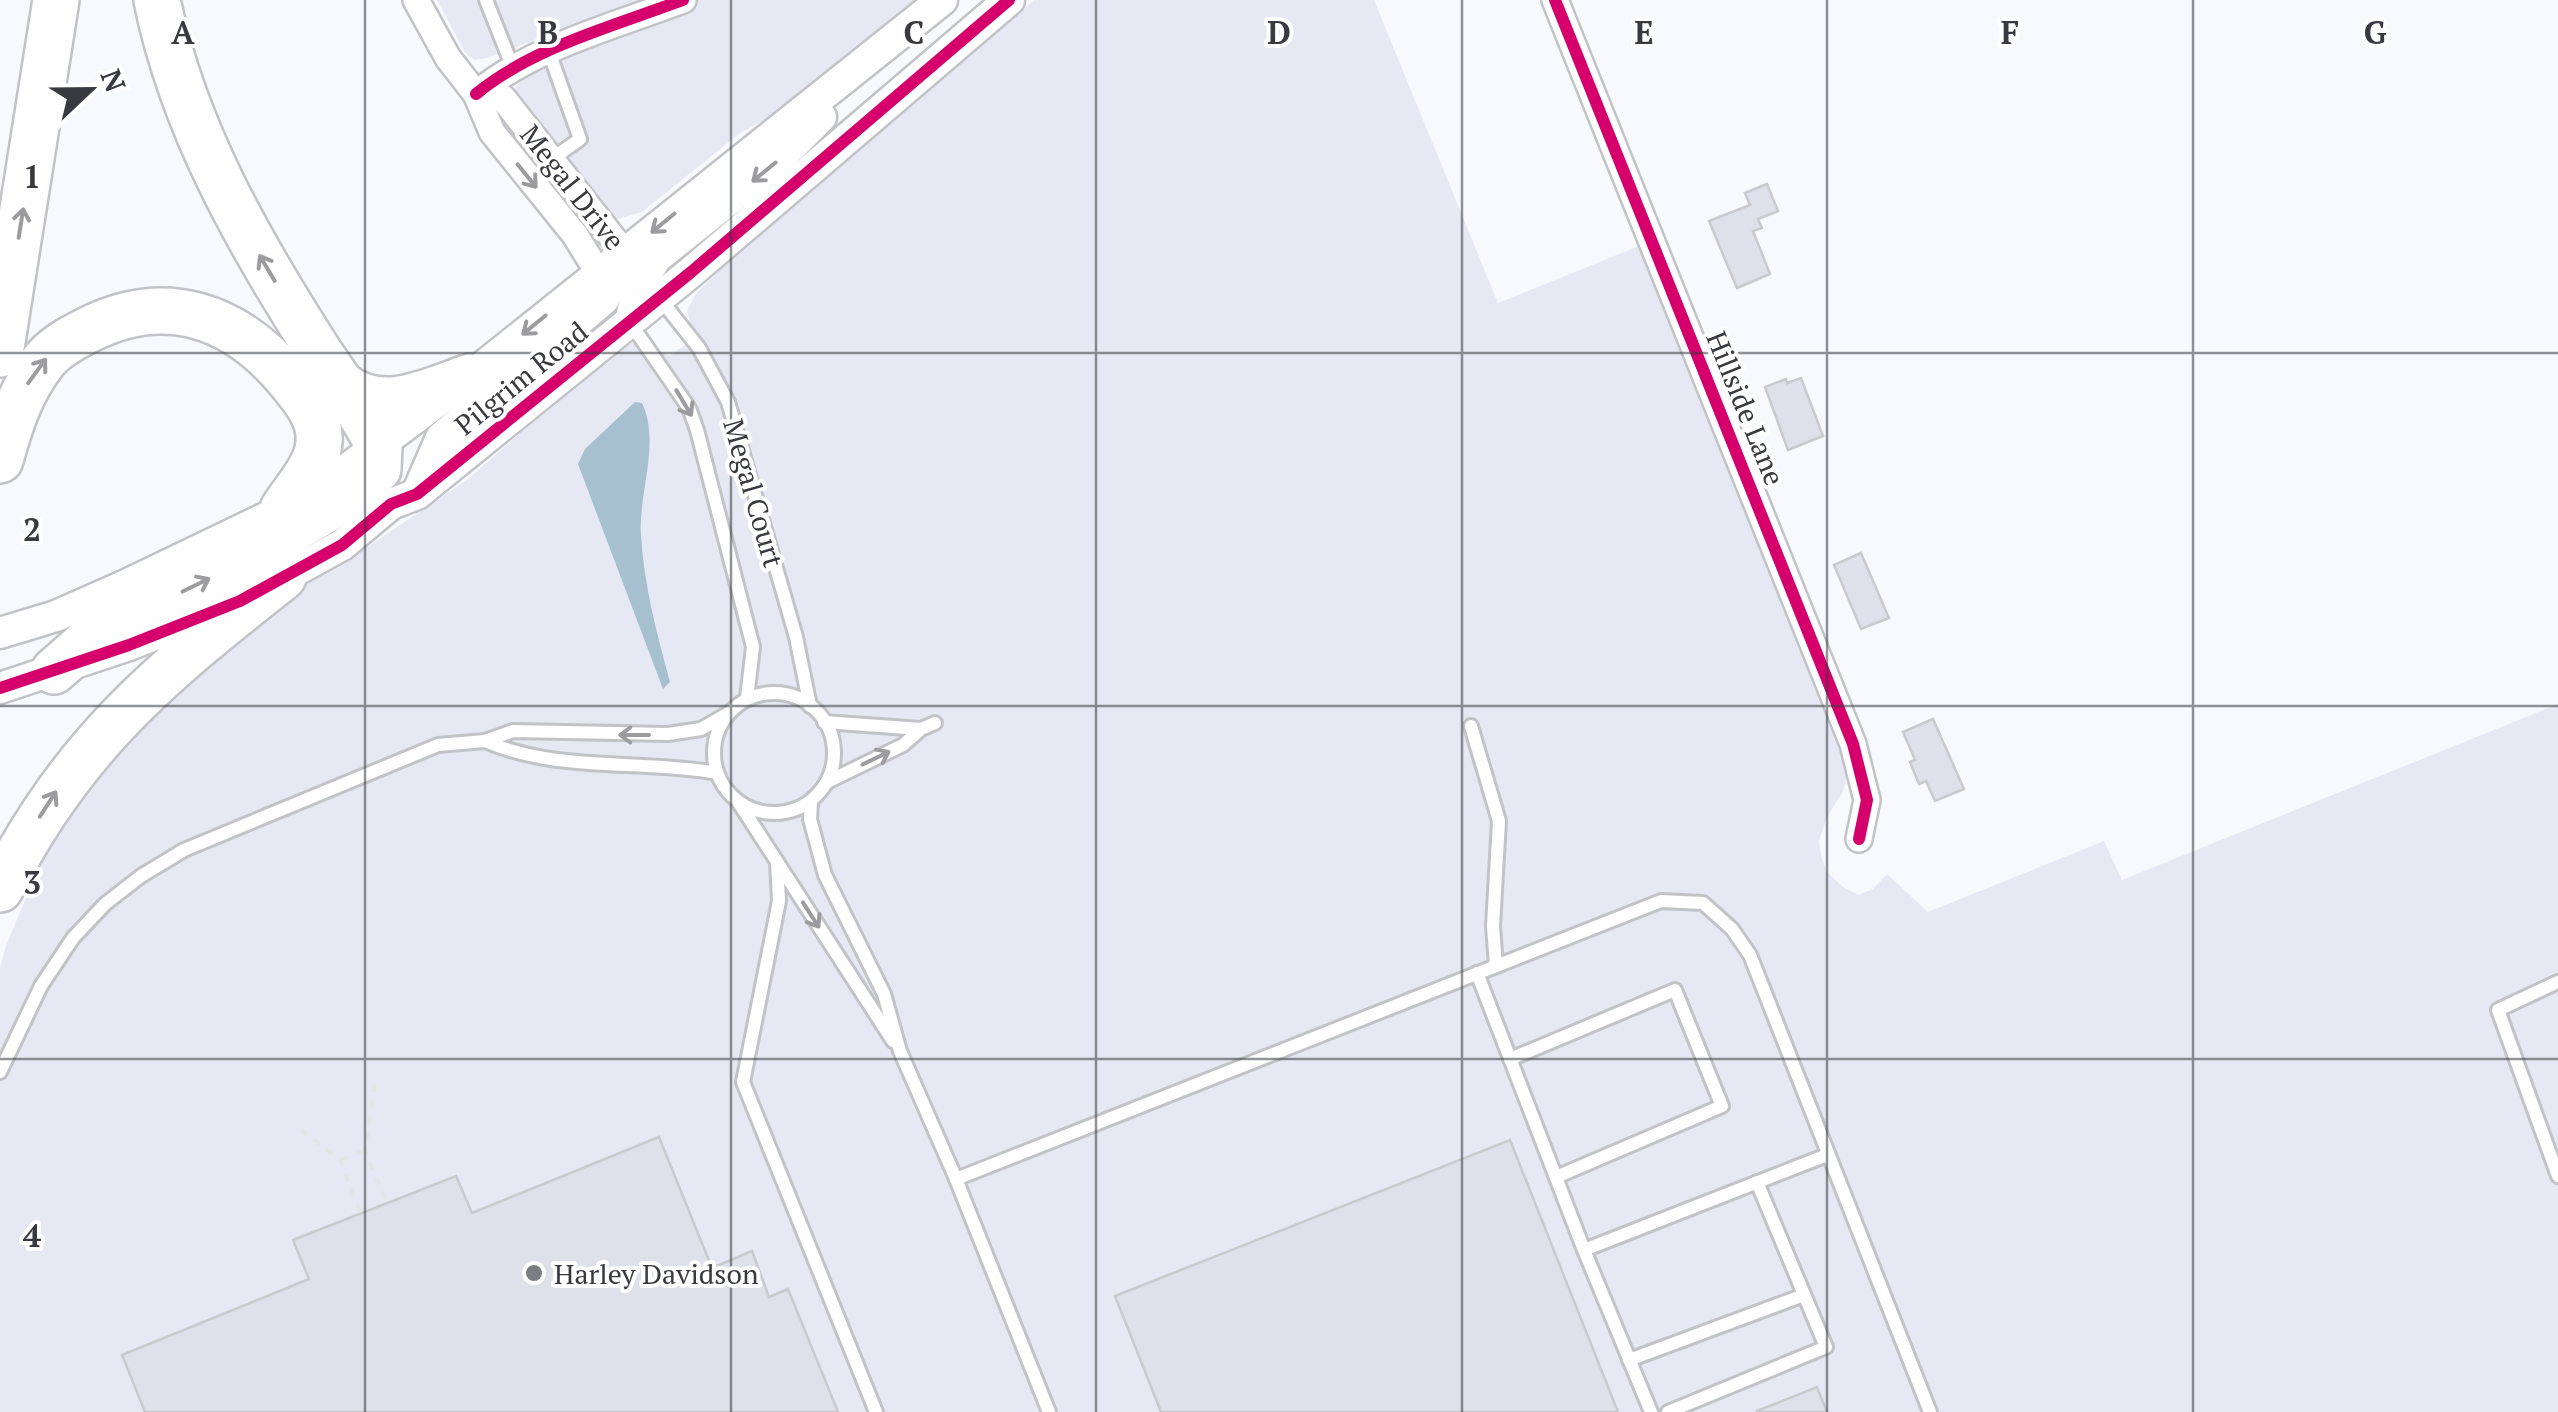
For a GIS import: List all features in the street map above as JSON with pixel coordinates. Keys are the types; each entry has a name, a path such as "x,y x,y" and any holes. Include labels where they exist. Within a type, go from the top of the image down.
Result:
{"highway":[{"path":"0,354 56,0"},
{"path":"54,671 97,633 216,576 348,498 378,469 378,447 264,262 219,180 190,109 157,0"},
{"path":"0,460 12,416 25,388 46,359 66,341 100,324 133,314 183,311 218,322 268,354 315,417 320,439 317,454 283,509"},
{"path":"342,385 366,398 386,402 470,377"},
{"path":"0,888 42,813 104,732 173,665 283,576"}],"street":[{"name":"Megal Drive","path":"416,0 441,48 476,94 492,132 570,228 630,322"},
{"path":"476,94 513,68 683,0"},
{"path":"417,494 441,438 576,324 604,282 642,276 656,258 788,151 828,110 850,73 942,0"},
{"name":"Pilgrim Road","path":"3,687 209,614 342,546 391,504 417,494 630,322 642,276 1009,0"},
{"name":"Hillside Lane","path":"1555,0 1854,744 1867,800 1859,839"},
{"name":"Megal Drive","path":"476,94 502,98 642,276"},
{"name":"Pilgrim Road","path":"7,631 84,605 283,509 378,447 604,282"}],"lane":[{"path":"486,0 513,68"},
{"path":"549,52 580,139 552,160"},
{"name":"Megal Court","path":"642,276 699,348 728,402 796,637 810,706"},
{"name":"Megal Court","path":"630,322 690,408 697,430 753,647 747,698"},
{"path":"0,1072 40,986 74,938 105,904 141,876 222,832 416,752 458,741 485,741 514,731 668,734 700,728 747,698 772,692 797,697 810,706 831,733 834,758 827,782 811,802 788,812 762,813 740,803"},
{"path":"727,714 715,736 713,761 722,785 740,803 900,1052"},
{"path":"824,722 921,729"},
{"path":"827,782 903,745 935,723"},
{"path":"1472,726 1498,821 1493,926 1496,966"},
{"path":"485,741 514,754 626,767 679,766 718,773"},
{"path":"811,802 810,819 825,874 884,994 900,1052 956,1178 1049,1412"},
{"path":"777,862 779,900 743,1082 876,1412"},
{"path":"956,1178 1661,901 1704,903 1732,929 1750,955 1930,1412"},
{"path":"1477,973 1651,1412"},
{"path":"2558,982 2498,1010 2558,1176"},
{"path":"1510,1059 1675,990 1722,1106 1556,1177"},
{"path":"1584,1250 1827,1155"},
{"path":"1668,1412 1826,1348 1758,1182"},
{"path":"1629,1360 1804,1295"}],"path":[{"path":"375,1084 365,1150 387,1204"},
{"path":"301,1130 340,1160 362,1214"},
{"path":"340,1160 365,1150"}],"shaded area":[{"path":"437,0 919,0 775,114 739,134 642,212 607,222 516,102 516,87 522,79 594,45 582,22 474,60 465,52"},
{"path":"1034,0 1374,0 1498,303 1644,244 1843,750 1847,775 1843,792 1827,817 1819,841 1827,872 1858,895 1873,889 1887,874 1928,912 2104,841 2122,880 2558,704 2558,1412 0,1412 0,968 42,859 88,786 135,729 246,621 363,550 468,479 617,349 631,344 647,345 669,356 694,339 687,311 695,295 730,260"}],"water":[{"path":"635,402 642,403 649,435 641,535 648,591 670,682 663,689 578,464 585,449"}],"building":[{"path":"1767,184 1778,211 1758,219 1762,228 1753,231 1770,274 1737,288 1709,221 1750,205 1745,193"},
{"path":"1801,378 1823,436 1788,450 1765,387"},
{"path":"1861,553 1889,618 1861,629 1834,565"},
{"path":"1933,719 1964,789 1935,801 1926,781 1919,784 1910,762 1915,760 1903,732"},
{"name":"Harley Davidson","path":"659,1137 712,1268 752,1251 769,1297 788,1289 838,1412 145,1412 122,1355 309,1279 293,1240 456,1176 472,1213"},
{"path":"1510,1140 1618,1412 1161,1412 1115,1296"},
{"path":"1817,1387 1827,1412 1757,1411"}],"cycle path":[{"path":"476,94 548,50 683,0"},
{"path":"0,688 129,645 240,601 342,545 391,504 417,494 690,273 1009,0"},
{"path":"1555,0 1853,744 1867,800 1859,839"}],"place":[{"name":"Harley Davidson","path":"534,1273"}]}
